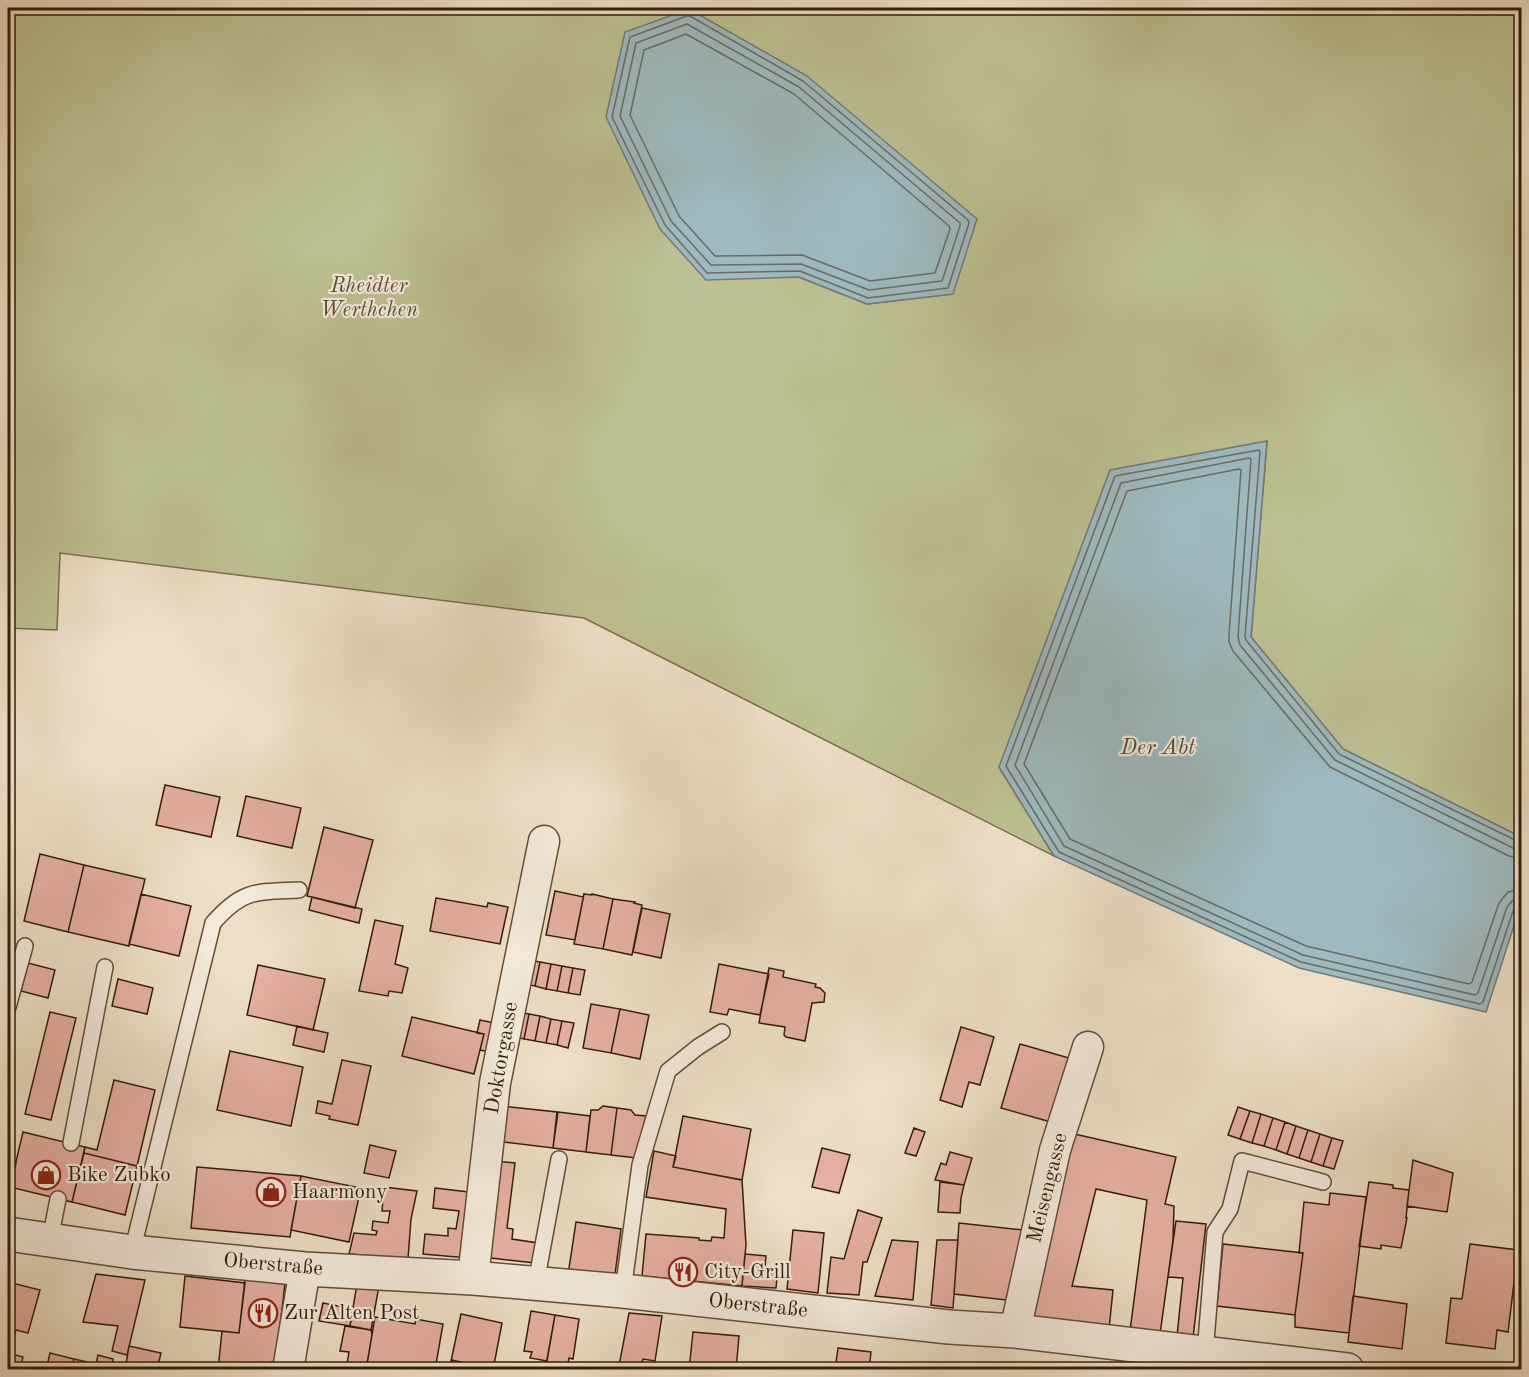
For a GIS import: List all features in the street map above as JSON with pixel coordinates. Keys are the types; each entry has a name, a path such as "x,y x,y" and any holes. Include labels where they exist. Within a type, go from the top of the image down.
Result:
{"street":[{"name":"Doktorgasse","path":"473,1278 495,1083 544,841"},
{"name":"Meisengasse","path":"1015,1331 1055,1150 1088,1047"},
{"name":"Oberstraße","path":"8,1234 132,1252 305,1269 473,1278 623,1291 949,1327 1015,1331 1347,1370"},
{"path":"288,1370 305,1269"}],"lane":[{"path":"132,1252 213,923 239,898 258,892 299,890"},
{"path":"8,1007 25,946"},
{"path":"71,1143 105,967"},
{"path":"623,1291 640,1165 668,1071 698,1047 722,1032"},
{"path":"536,1283 560,1159"},
{"path":"1205,1353 1215,1232 1230,1209 1242,1161 1323,1182"},
{"path":"50,1240 58,1199"}],"green space":[{"name":"Rheidter Werthchen","path":"8,8 1521,8 1521,837 1343,749 1251,637 1267,442 999,767 1054,856 584,618 60,553 57,630 8,628","holes":["799,277 952,294 867,304"]}],"water":[{"path":"689,9 807,76 977,219 953,294 867,304 799,277 706,280 660,229 606,117 625,32"},
{"name":"Der Abt","path":"1267,441 1251,637 1343,749 1521,837 1521,904 1486,1012 1299,968 1054,856 999,767 1110,470"}],"building":[{"path":"165,785 220,797 211,837 156,825"},
{"path":"246,796 301,808 292,848 237,836"},
{"path":"324,827 373,840 355,908 307,896"},
{"path":"40,854 84,865 68,932 24,921"},
{"path":"84,865 145,879 129,946 68,932"},
{"path":"555,891 583,897 584,894 575,940 546,935"},
{"path":"141,894 191,906 179,956 129,944"},
{"path":"584,894 613,899 603,949 574,944"},
{"path":"312,897 362,909 359,923 309,910"},
{"path":"436,898 487,907 488,903 508,907 500,944 430,931"},
{"path":"613,899 642,905 632,955 603,949"},
{"path":"642,908 670,914 661,958 633,952"},
{"path":"375,920 403,926 395,964 408,968 402,993 389,991 388,996 359,991"},
{"path":"529,960 540,962 535,986 524,984"},
{"path":"540,962 551,964 546,989 535,986"},
{"path":"28,963 55,970 48,998 21,991"},
{"path":"551,964 562,966 557,991 546,989"},
{"path":"719,964 769,974 760,1015 729,1009 727,1015 710,1012"},
{"path":"258,965 325,979 313,1030 247,1015"},
{"path":"562,966 573,968 568,993 557,991"},
{"path":"573,968 585,970 580,995 568,993"},
{"path":"769,968 784,971 783,977 816,984 815,987 825,993 824,1002 812,1003 805,1041 786,1037 785,1027 759,1023"},
{"path":"118,979 153,988 147,1014 112,1006"},
{"path":"591,1004 620,1009 611,1053 583,1048"},
{"path":"620,1009 649,1015 640,1059 611,1053"},
{"path":"50,1012 76,1018 51,1120 25,1114"},
{"path":"518,1012 529,1014 524,1039 513,1037"},
{"path":"529,1014 540,1016 535,1041 524,1039"},
{"path":"540,1016 551,1019 546,1043 535,1041"},
{"path":"412,1017 484,1034 474,1074 402,1056"},
{"path":"551,1019 562,1021 557,1045 546,1043"},
{"path":"480,1020 499,1024 494,1053 480,1050 484,1034 477,1033"},
{"path":"562,1021 574,1023 568,1048 557,1045"},
{"path":"297,1026 328,1033 324,1052 293,1045"},
{"path":"961,1027 994,1037 980,1085 969,1082 962,1107 940,1100"},
{"path":"1020,1044 1069,1058 1051,1122 1001,1108"},
{"path":"230,1051 303,1067 291,1126 217,1110"},
{"path":"342,1060 371,1066 358,1125 329,1119 330,1116 316,1113 318,1101 332,1104"},
{"path":"114,1080 155,1090 137,1166 84,1153 85,1147 97,1150"},
{"path":"501,1106 557,1112 553,1148 496,1141"},
{"path":"603,1106 617,1108 611,1155 586,1152 591,1110 598,1110"},
{"path":"1238,1107 1250,1111 1240,1139 1228,1135"},
{"path":"617,1108 631,1110 635,1115 646,1116 637,1158 611,1155"},
{"path":"1250,1111 1261,1114 1252,1143 1240,1139"},
{"path":"558,1112 590,1116 586,1152 553,1148"},
{"path":"1261,1114 1273,1118 1264,1146 1252,1143"},
{"path":"683,1116 751,1129 742,1180 673,1167"},
{"path":"1273,1118 1285,1122 1276,1150 1264,1146"},
{"path":"1285,1122 1296,1126 1287,1154 1276,1150"},
{"path":"1296,1126 1308,1130 1299,1158 1287,1154"},
{"path":"914,1128 925,1132 916,1156 905,1153"},
{"path":"1308,1130 1320,1134 1311,1162 1299,1158"},
{"name":"Bike Zubko","path":"23,1132 85,1147 72,1202 10,1187"},
{"path":"1070,1133 1176,1157 1165,1204 1174,1206 1173,1240 1160,1334 1130,1331 1147,1200 1096,1189 1072,1286 1113,1290 1109,1329 1024,1317"},
{"path":"1320,1134 1332,1138 1323,1166 1311,1162"},
{"path":"1332,1138 1343,1141 1334,1169 1323,1166"},
{"path":"370,1145 396,1151 389,1178 364,1173"},
{"path":"822,1148 850,1155 839,1193 812,1187"},
{"path":"654,1151 676,1156 673,1167 742,1180 746,1245 742,1286 642,1276 646,1234 711,1241 712,1237 724,1238 726,1209 646,1197"},
{"path":"950,1152 972,1158 964,1185 935,1180 941,1163 946,1165"},
{"path":"84,1153 137,1166 125,1215 72,1202"},
{"path":"1413,1160 1453,1173 1447,1212 1407,1206"},
{"path":"8,1161 16,1163 8,1198"},
{"path":"494,1161 515,1163 507,1228 513,1229 512,1239 538,1243 535,1263 482,1257"},
{"path":"197,1167 301,1176 290,1237 191,1228"},
{"path":"301,1176 361,1188 349,1242 291,1230"},
{"path":"940,1182 964,1185 960,1213 938,1212"},
{"path":"1369,1182 1409,1190 1407,1218 1401,1248 1381,1245 1381,1249 1359,1246"},
{"path":"384,1187 417,1191 411,1219 408,1259 349,1254 354,1233 376,1235 377,1231 372,1230 373,1221 388,1223 390,1211 382,1211"},
{"path":"435,1188 477,1193 468,1258 423,1254 425,1234 448,1236 448,1228 456,1229 459,1211 433,1208"},
{"path":"1330,1193 1366,1197 1349,1333 1295,1327 1303,1253 1299,1253 1304,1202 1329,1205"},
{"path":"858,1210 882,1218 867,1262 863,1262 859,1295 827,1293 831,1257 844,1259"},
{"path":"1176,1221 1206,1224 1193,1338 1177,1336 1183,1278 1168,1277"},
{"path":"576,1222 621,1229 614,1282 568,1275"},
{"path":"959,1223 1023,1230 1006,1300 954,1294"},
{"path":"793,1230 824,1233 818,1293 787,1289"},
{"path":"892,1240 918,1242 913,1300 875,1296"},
{"path":"937,1240 958,1240 953,1308 931,1305"},
{"path":"1223,1244 1303,1253 1295,1315 1217,1306"},
{"path":"1470,1244 1518,1250 1508,1332 1497,1330 1495,1349 1446,1343 1451,1298 1462,1299"},
{"path":"745,1254 766,1256 765,1267 778,1268 776,1288 742,1286"},
{"path":"96,1274 145,1280 127,1355 112,1351 118,1326 83,1322"},
{"path":"185,1276 245,1283 239,1333 180,1327"},
{"path":"245,1279 285,1283 276,1363 271,1362 270,1370 218,1370 222,1331 239,1333"},
{"path":"8,1282 40,1290 28,1333 8,1328"},
{"path":"357,1284 379,1286 371,1330 350,1326"},
{"path":"1353,1296 1407,1304 1402,1349 1348,1342"},
{"path":"323,1303 353,1309 350,1326 319,1321"},
{"path":"531,1311 555,1315 547,1361 530,1358 532,1352 524,1351"},
{"path":"629,1313 662,1316 655,1361 643,1359 640,1369 619,1366"},
{"path":"461,1314 502,1323 493,1370 451,1361"},
{"path":"555,1315 579,1319 573,1359 569,1358 567,1369 546,1365"},
{"path":"375,1317 415,1324 416,1319 443,1324 435,1370 366,1370"},
{"path":"345,1326 371,1330 366,1370 346,1370 349,1352 340,1351"},
{"path":"8,1328 16,1330 9,1353 8,1353"},
{"path":"693,1332 739,1336 736,1370 689,1370"},
{"path":"129,1346 161,1353 157,1370 125,1370"},
{"path":"838,1348 871,1352 869,1370 835,1370"},
{"path":"8,1353 23,1357 20,1370 8,1370"},
{"path":"50,1353 74,1359 71,1370 46,1370"},
{"path":"98,1355 113,1359 111,1368 118,1370 71,1370 74,1359 96,1364"}],"place":[{"name":"Bike Zubko","path":"46,1175"},
{"name":"Haarmony","path":"271,1192"},
{"name":"City-Grill","path":"683,1272"},
{"name":"Zur Alten Post","path":"263,1313"}]}
